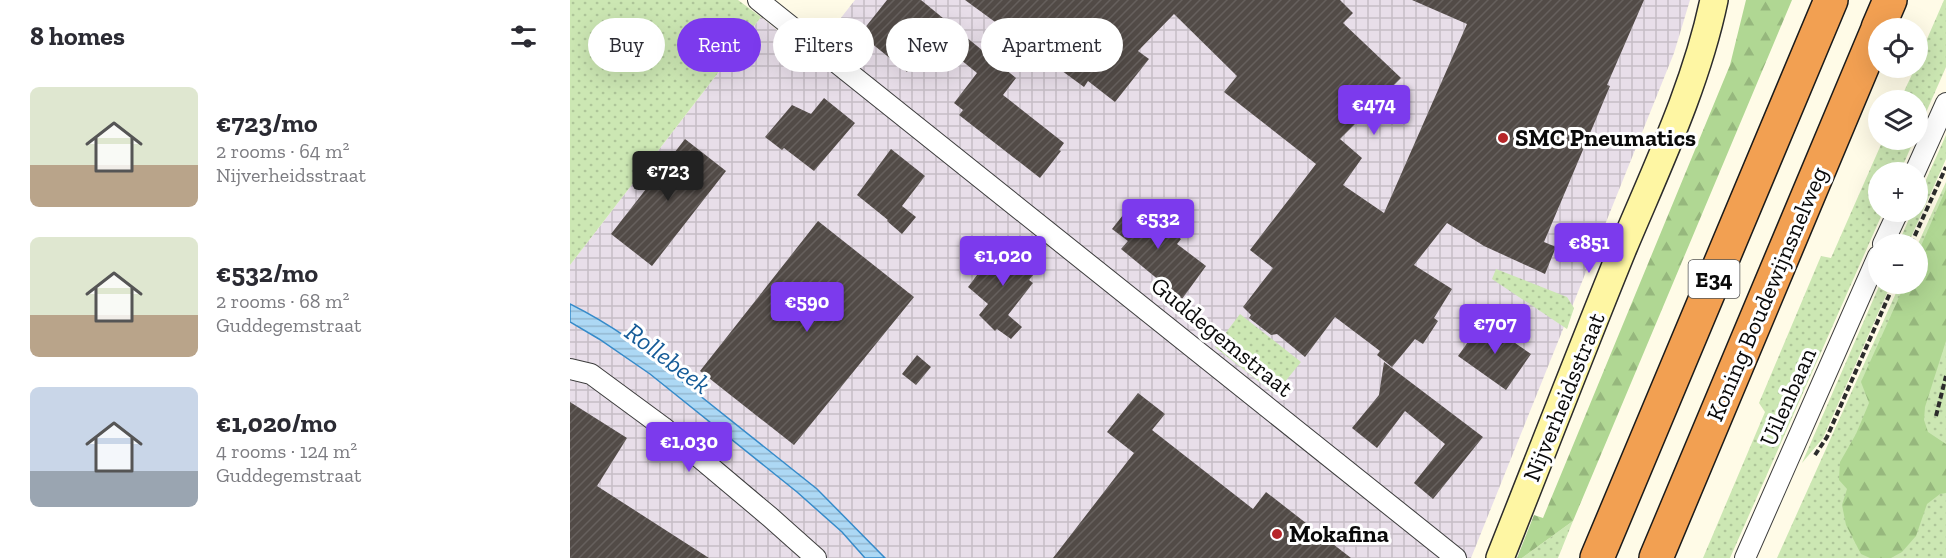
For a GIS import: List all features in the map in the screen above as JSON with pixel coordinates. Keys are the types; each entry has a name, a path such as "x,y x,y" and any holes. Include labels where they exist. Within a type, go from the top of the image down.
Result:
{"highway":[{"name":"E34","path":"1597,558 1831,0"},
{"name":"Koning Boudewijnsnelweg","path":"1883,18 1890,0"},
{"name":"Koning Boudewijnsnelweg","path":"1656,558 1868,53"}],"street":[{"name":"Guddegemstraat","path":"758,0 1456,558"},
{"name":"Nijverheidsstraat","path":"1500,558 1694,72 1714,0"},
{"path":"1919,162 1946,103"},
{"name":"Uilenbaan","path":"1745,558 1868,279"},
{"path":"570,369 591,374 663,427 816,558"}],"path":[{"path":"1916,234 1946,167"},
{"path":"1936,417 1946,376"}],"shaded area":[{"path":"855,0 1690,0 1674,53 1471,558 570,558 570,265 719,72 761,72 761,17 773,27 773,72 874,72 874,18 841,18"}],"green space":[{"path":"570,0 738,0 760,18 677,18 677,72 719,72 570,265"},
{"path":"1746,0 1792,0 1573,521 1522,558 1517,558 1534,515 1543,518 1730,65"},
{"path":"1946,0 1946,67 1928,108 1928,90 1905,90 1910,78 1928,78 1928,37"},
{"path":"1946,135 1946,159 1928,199 1928,175"},
{"path":"1879,150 1910,150 1904,162 1873,162"},
{"path":"1868,174 1868,222 1879,222 1873,234 1868,234 1868,246 1730,558 1703,558 1765,412 1759,403 1821,256 1831,258"},
{"path":"1946,182 1946,558 1777,558 1896,294 1928,294 1928,234 1922,234"},
{"path":"1946,189 1946,341 1925,407 1924,420 1928,432 1946,444 1946,493 1940,494 1927,504 1916,536 1902,552 1891,558 1870,558 1861,554 1846,525 1842,505 1847,489 1839,480 1840,462 1856,434 1869,403 1861,382 1901,294 1928,294 1926,234"},
{"path":"1908,222 1918,222 1912,234 1902,234"},
{"path":"1496,269 1567,297 1574,308 1567,329 1492,279"},
{"path":"1876,294 1887,294 1823,438 1802,463"},
{"path":"1240,314 1301,362 1275,394 1215,347"},
{"path":"1573,521 1558,558 1522,558"}],"water":[{"path":"570,304 599,320 654,357 817,489 885,558 865,558 842,532 797,492 650,374 570,322"}],"building":[{"path":"887,0 921,0 943,18 886,18 886,55 874,45 873,18"},
{"path":"965,0 1340,0 1353,13 1343,23 1401,78 1340,139 1362,158 1343,185 1384,213 1467,24 1412,0 1644,0 1544,242 1556,247 1545,274 1484,246 1447,223 1414,265 1452,289 1434,318 1438,321 1423,344 1415,339 1392,367 1377,355 1380,351 1335,317 1305,357 1277,334 1271,335 1249,318 1251,315 1243,307 1273,268 1250,250 1316,164 1224,92 1237,76 1174,14 1138,51 1149,59 1115,102 1088,81 1084,87 1063,72 1123,72 1123,18 990,18"},
{"path":"969,39 981,49 981,72 1009,72 1016,78 1003,95 1064,143 1059,150 1061,151 1040,178 959,115 963,110 954,103 977,73 969,66"},
{"path":"824,98 855,123 814,171 765,137 792,105 811,114"},
{"path":"685,139 726,171 652,266 611,234"},
{"path":"891,149 925,176 902,206 916,217 902,234 857,195"},
{"path":"1134,201 1181,239 1177,244 1206,266 1182,299 1121,249 1128,241 1112,229"},
{"path":"818,221 914,297 794,445 700,371"},
{"path":"1003,241 1039,268 1029,280 1033,283 1008,315 1022,327 1011,339 997,329 995,331 979,315 988,304 968,287"},
{"path":"1483,321 1531,354 1506,390 1458,356"},
{"path":"917,355 931,367 916,385 902,374"},
{"path":"1384,362 1483,437 1433,499 1414,483 1445,444 1405,411 1377,448 1352,428 1379,395"},
{"path":"1138,393 1165,414 1152,430 1253,509 1266,492 1351,558 1053,558 1134,453 1107,432"},
{"path":"570,402 627,438 597,486 709,558 570,558"}],"place":[{"name":"SMC Pneumatics","path":"1503,138"},
{"name":"Mokafina","path":"1277,534"}],"water label":[{"name":"Rollebeek","path":"668,358"}]}
